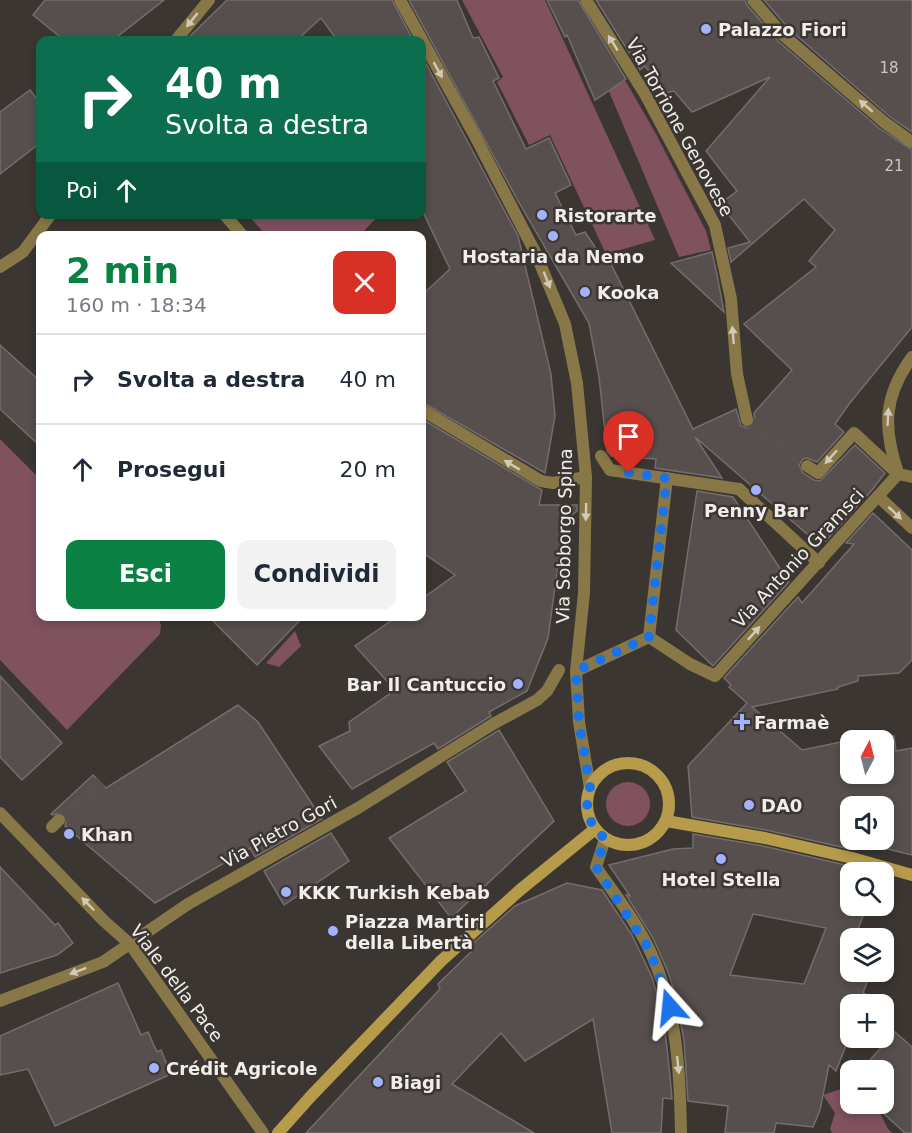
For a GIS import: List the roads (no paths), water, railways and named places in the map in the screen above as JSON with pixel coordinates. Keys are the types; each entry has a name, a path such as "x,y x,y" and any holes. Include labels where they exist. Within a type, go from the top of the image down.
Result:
{"main road":[{"path":"637,764 658,776 667,791 669,809 666,821 658,833 646,842 633,845 618,844 605,839 595,829 588,816 587,802 590,788 596,778 615,765 637,764"},
{"path":"666,821 765,838 852,858 912,875"},
{"path":"278,1133 327,1078 441,961 520,890 595,829"}],"street":[{"path":"179,36 209,0"},
{"name":"Via Sobborgo Spina","path":"400,0 420,36"},
{"name":"Via Torrione Genovese","path":"586,0 645,94 715,225 731,299 737,374 747,420"},
{"path":"753,0 783,35 884,122 912,142"},
{"name":"Via Sobborgo Spina","path":"426,47 536,254 565,324 577,383 586,477 585,593 576,671 579,722 590,788"},
{"path":"228,219 239,231"},
{"path":"0,267 24,252 36,235"},
{"path":"898,474 889,443 887,415 890,398 897,381 912,357"},
{"path":"426,412 541,481 553,483 586,477"},
{"path":"807,466 818,473 854,433 898,474 912,477"},
{"path":"601,456 610,470 739,489 819,562"},
{"name":"Via Antonio Gramsci","path":"649,637 690,664 715,676 898,474"},
{"path":"576,671 649,637 667,478"},
{"path":"879,497 912,528"},
{"name":"Via Pietro Gori","path":"0,1001 103,962 188,904 358,808 493,724 537,700 547,692 559,669"},
{"name":"Viale della Pace","path":"0,813 104,921 130,944 263,1133"},
{"path":"605,839 596,867 650,951 670,1007 679,1066 681,1133"}],"tunnel":[{"path":"747,420 807,466"},
{"path":"59,820 101,782"}],"place":[{"name":"Palazzo Fiori","path":"706,29"},
{"name":"Ristorarte","path":"542,215"},
{"name":"Hostaria da Nemo","path":"553,236"},
{"name":"Kooka","path":"585,292"},
{"name":"Penny Bar","path":"756,490"},
{"name":"Bar Il Cantuccio","path":"518,684"},
{"name":"Farmaè","path":"742,722"},
{"name":"DA0","path":"749,805"},
{"name":"Khan","path":"69,834"},
{"name":"Hotel Stella","path":"721,859"},
{"name":"KKK Turkish Kebab","path":"286,892"},
{"name":"Piazza Martiri della Libertà","path":"333,931"},
{"name":"Crédit Agricole","path":"154,1068"},
{"name":"Biagi","path":"378,1082"}]}
